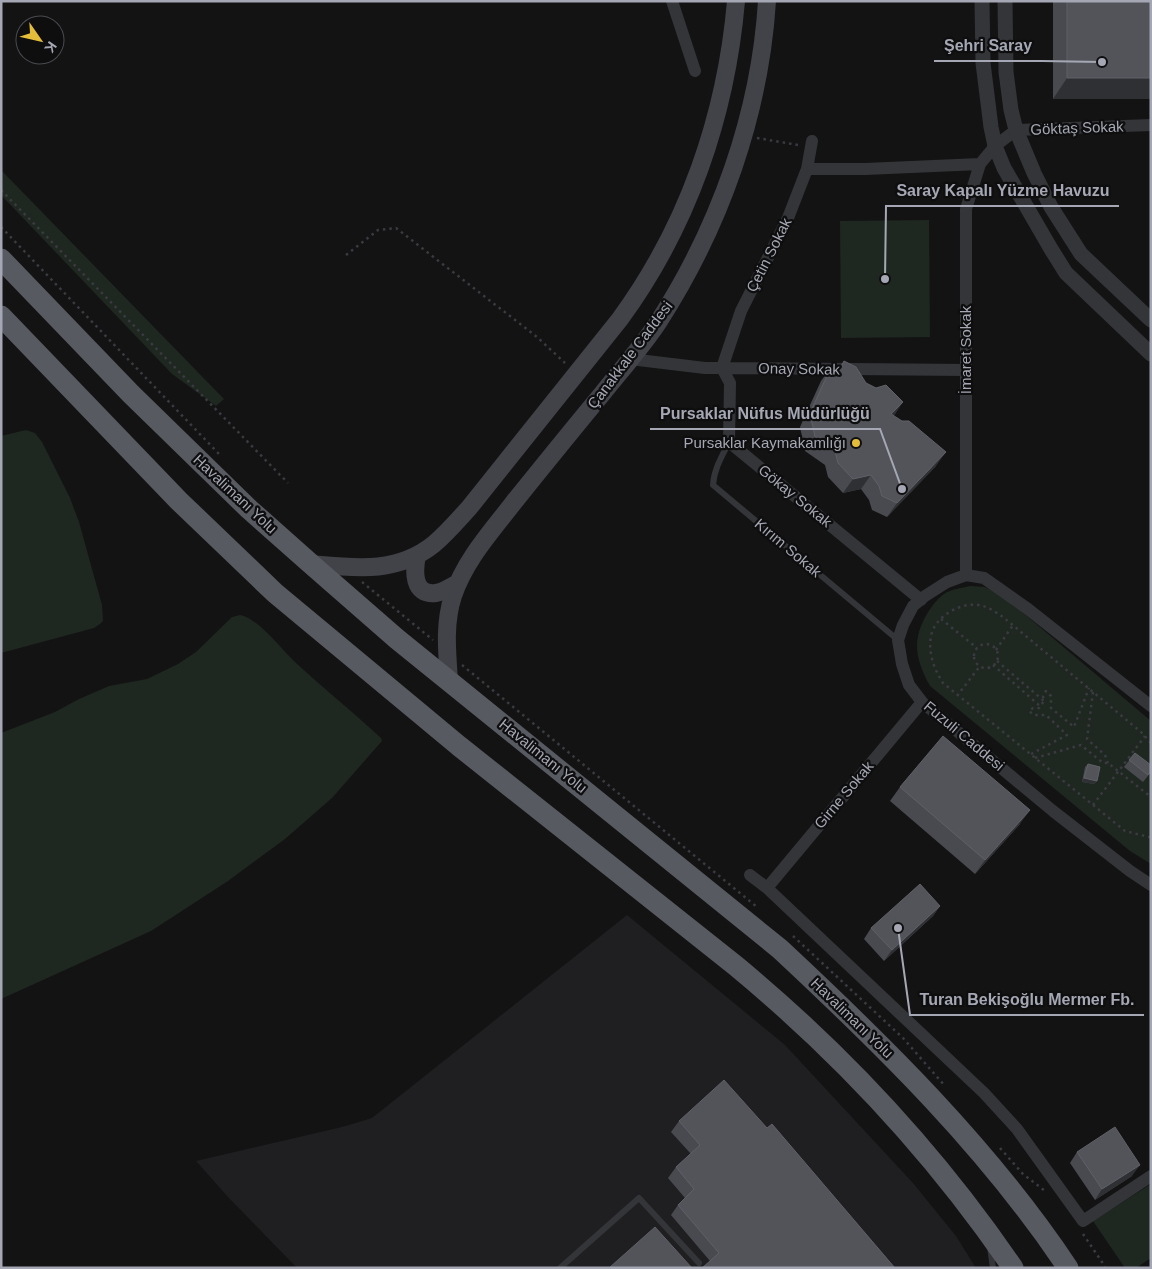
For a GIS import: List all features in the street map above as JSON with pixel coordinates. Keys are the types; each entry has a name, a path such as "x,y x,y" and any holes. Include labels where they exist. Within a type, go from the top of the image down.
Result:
{"highway":[{"name":"Havalimanı Yolu","path":"1,259 131,394 249,508 311,564 397,639 780,948 837,1002 934,1100 1034,1219 1068,1268"},
{"path":"1,316 179,501 275,593 459,746 775,998 877,1099 950,1182 1013,1268"}],"main road":[{"name":"Çanakkale Caddesi","path":"311,564 374,568 390,566 417,555 432,545 469,508 620,319 654,267 692,191 713,131 731,53 736,1"},
{"name":"Çanakkale Caddesi","path":"450,680 447,631 452,598 476,550 658,322 694,259 716,210 743,136 761,55 768,1"},
{"path":"417,555 414,568 415,580 419,588 436,593 458,583"}],"street":[{"path":"672,1 695,71"},
{"path":"982,1 983,64 991,127 1006,138 1034,173 1081,254 1151,320"},
{"path":"1005,1 1006,72 1011,110 1006,138 1008,176 1066,273 1151,354"},
{"name":"Göktaş Sokak","path":"1006,138 1151,125"},
{"name":"İmaret Sokak","path":"966,575 966,209 980,164 1006,138"},
{"name":"Çetin Sokak","path":"722,368 741,311 788,218 807,169 811,144"},
{"path":"807,169 865,169 980,164"},
{"path":"630,359 705,368 722,368 730,383 729,442"},
{"name":"Onay Sokak","path":"722,368 967,370"},
{"name":"Gökay Sokak","path":"729,442 921,600"},
{"path":"898,640 913,606 921,600 947,582 966,575 984,578 1028,609 1151,706"},
{"name":"Fuzuli Caddesi","path":"898,640 902,664 909,684 922,702 1053,811 1151,885"},
{"name":"Girne Sokak","path":"766,888 922,702"},
{"path":"750,875 984,1093 1017,1129 1082,1226 1151,1176"}],"lane":[{"name":"Kırım Sokak","path":"729,442 717,466 713,485 898,640"},
{"path":"560,1268 639,1198 699,1263"},
{"path":"988,1232 993,1268"}],"path":[{"path":"743,136 811,144"},
{"path":"1,190 288,483"},
{"path":"1,227 222,457"},
{"path":"346,255 378,230 396,228 537,337 567,364"},
{"path":"343,567 759,908"},
{"path":"1151,743 1004,617 984,606 965,605 956,608 941,619 931,635 934,665 940,679 957,696 1126,831 1151,836"},
{"path":"941,619 977,648"},
{"path":"1013,625 996,650 997,661 1044,701"},
{"path":"996,650 987,644 977,648 974,655 976,663 980,666 988,668 997,661"},
{"path":"993,665 1040,706"},
{"path":"957,696 980,666"},
{"path":"1030,754 1067,735 1046,715 1034,715 1029,711 1032,708 1039,708 1044,701 1043,696 1046,691 1051,696 1051,708 1074,727 1089,688"},
{"path":"1093,692 1088,739 1105,754 1108,763"},
{"path":"1093,805 1145,736"},
{"path":"1035,758 1081,745 1103,763 1108,763 1151,797"},
{"path":"790,933 903,1038 949,1090"},
{"path":"994,1142 1023,1174 1052,1196"},
{"path":"1082,1226 1104,1268"}],"shaded area":[{"path":"1,170 224,399 216,406 172,374 1,195"},
{"path":"929,220 930,337 841,338 840,221"},
{"path":"26,430 35,433 42,442 70,498 79,522 102,605 103,621 94,628 1,653 1,436"},
{"path":"970,586 985,587 1002,595 1151,721 1151,864 1130,851 930,686 921,668 917,650 917,642 922,624 930,609 941,596 947,592"},
{"path":"240,615 247,617 262,628 295,662 370,728 382,741 332,798 285,839 228,881 151,931 1,999 1,733 55,712 109,686 147,679 178,664 196,652 232,617"},
{"path":"627,915 785,1045 913,1183 956,1236 976,1268 297,1268 196,1161 342,1127 372,1118"},
{"path":"1151,1184 1151,1258 1136,1268 1125,1268 1093,1221"}],"building":[{"path":"1067,1 1151,2 1151,78 1067,78"},
{"name":"Pursaklar Kaymakamlığı","path":"844,361 856,367 866,383 876,388 886,385 903,402 891,414 902,421 909,421 946,452 897,503 882,496 879,486 871,475 853,479 838,463 835,451 815,437 810,413 831,367 839,371"},
{"path":"943,736 1030,810 985,860 900,787"},
{"path":"1135,753 1151,765 1151,771 1148,775 1129,760"},
{"path":"1088,764 1100,767 1097,781 1084,778"},
{"path":"920,884 940,906 892,950 871,928"},
{"path":"724,1080 767,1128 772,1124 895,1268 702,1268 719,1253 678,1205 694,1189 676,1167 700,1145 679,1121"},
{"path":"1115,1127 1140,1165 1102,1189 1077,1152"},
{"path":"655,1227 692,1268 609,1268"}],"place":[{"name":"Şehri Saray","path":"1102,62"},
{"name":"Saray Kapalı Yüzme Havuzu","path":"885,279"},
{"name":"Pursaklar Kaymakamlığı","path":"856,443"},
{"name":"Pursaklar Nüfus Müdürlüğü","path":"902,489"},
{"name":"Turan Bekişoğlu Mermer Fb.","path":"898,928"}]}
